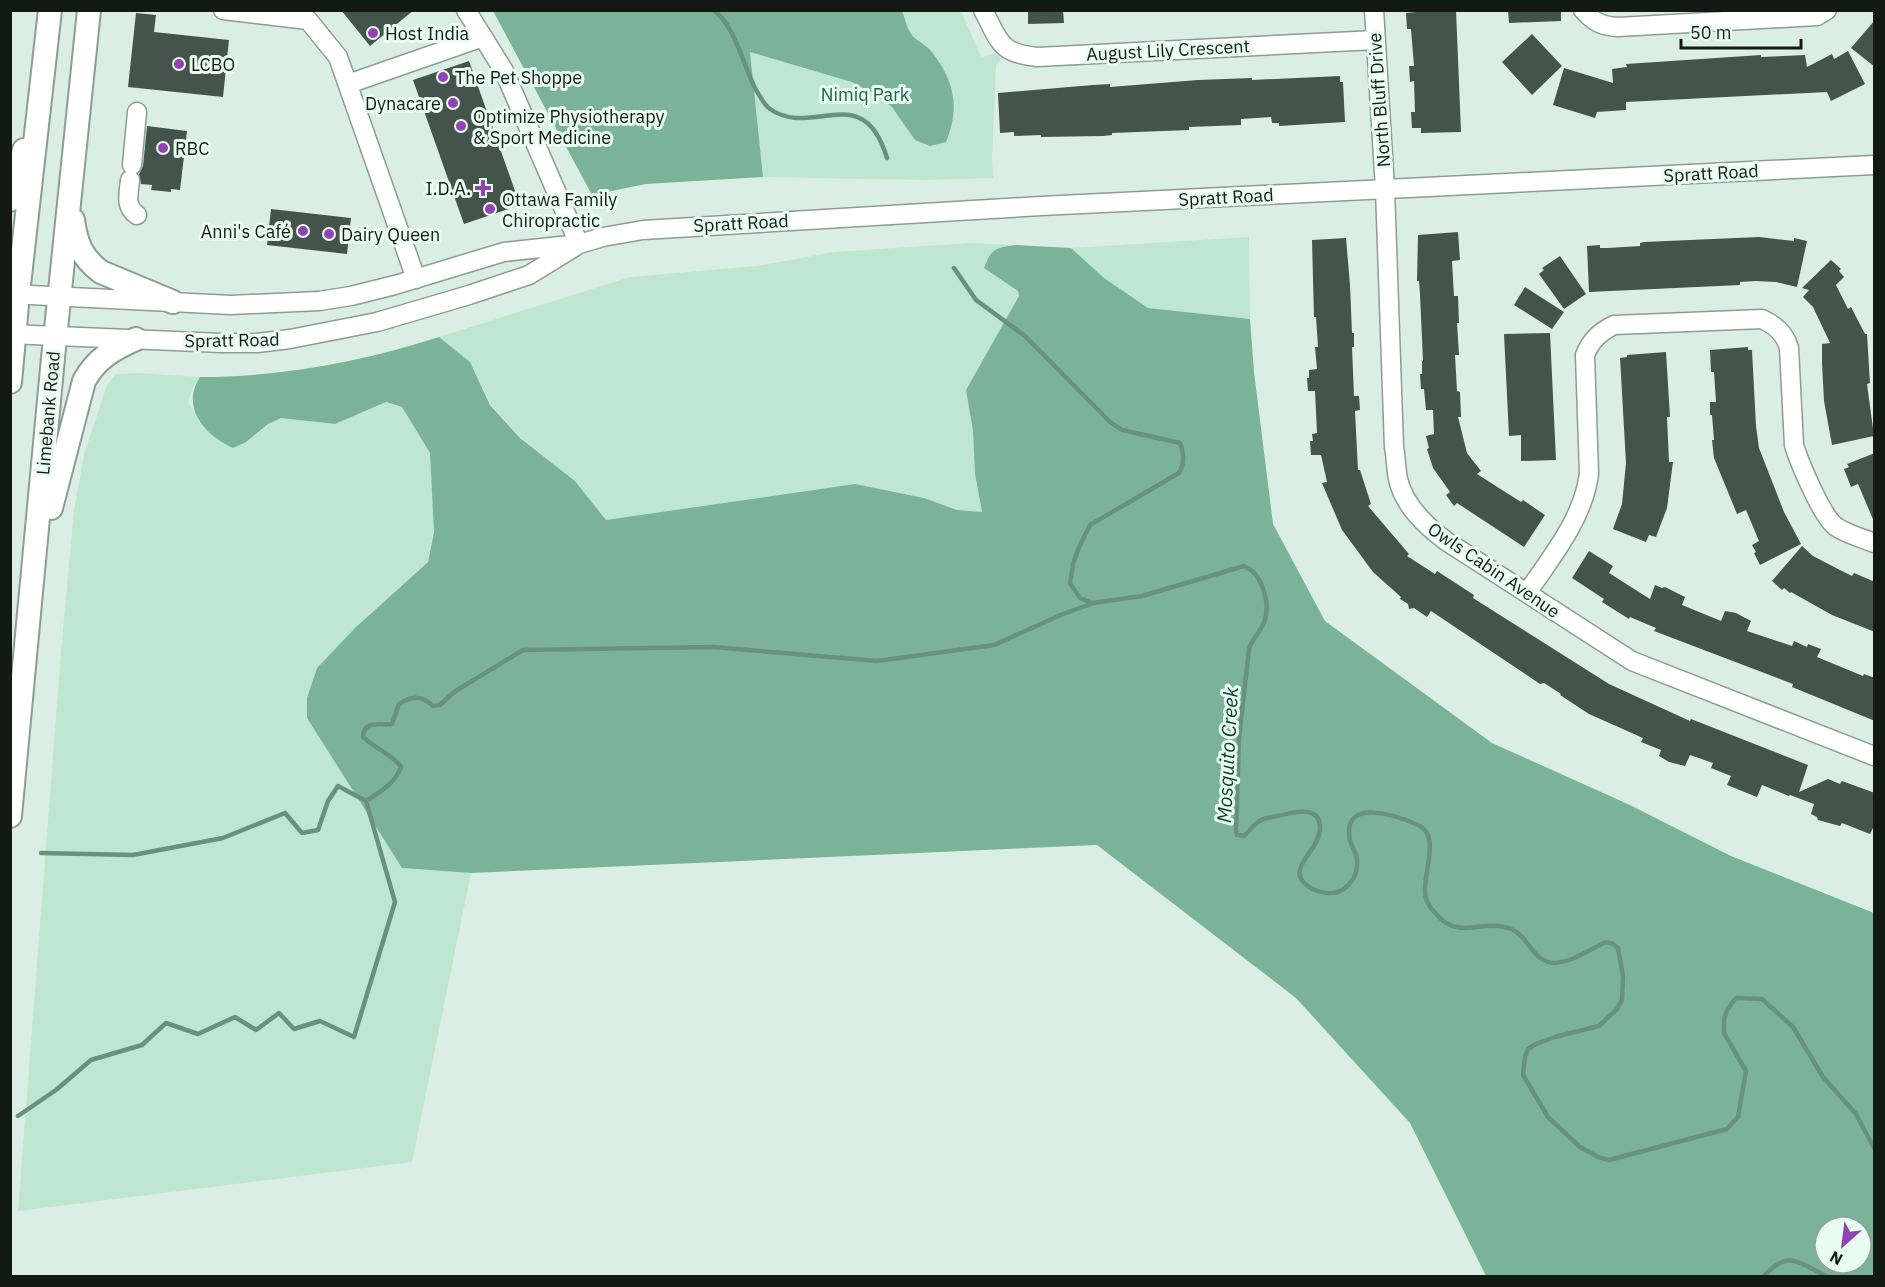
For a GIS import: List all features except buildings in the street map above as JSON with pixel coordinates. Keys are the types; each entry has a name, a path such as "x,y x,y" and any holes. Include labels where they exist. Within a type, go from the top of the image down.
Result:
{"main road":[{"path":"10,382 14,294 50,10"},
{"name":"Limebank Road","path":"10,816 89,10"},
{"path":"10,200 41,91"},
{"path":"69,200 78,246 82,255 92,265 101,272 173,302"},
{"path":"32,585 65,447 84,381 89,371 111,350 136,339"}],"street":[{"path":"223,10 308,20 338,57 416,279"},
{"path":"466,10 504,71 579,244"},
{"name":"August Lily Crescent","path":"983,10 1003,47 1022,55 1037,57 1376,40"},
{"name":"North Bluff Drive","path":"1374,10 1385,189"},
{"path":"1583,10 1595,22 1604,26 1617,27 1817,16 1827,10"},
{"path":"348,84 483,37"},
{"path":"137,112 128,205 137,215"},
{"name":"Spratt Road","path":"14,294 173,302 264,304 319,301 351,296 416,279 504,252 579,244 622,233 668,228 1041,206 1875,165"},
{"name":"Owls Cabin Avenue","path":"1385,189 1394,447 1398,479 1417,514 1432,530 1632,661 1875,756"},
{"name":"Spratt Road","path":"13,334 257,343 347,329 469,295 529,275 579,244"},
{"path":"1527,593 1571,527 1587,489 1589,474 1585,355 1596,337 1614,325 1762,319 1773,324 1787,340 1789,348 1794,445 1797,457 1829,520 1840,529 1875,543"}],"green space":[{"path":"493,11 902,11 911,33 931,51 945,73 953,95 953,118 946,142 930,146 915,140 892,107 852,82 750,52 763,177 646,184 592,195"},
{"name":"Nimiq Park","path":"745,11 961,11 981,57 996,53 1001,60 996,65 993,178 926,180 763,177"},
{"path":"1249,237 1250,319 1148,308 1104,278 1071,248"},
{"path":"970,243 1015,245 995,250 989,256 984,268 1018,291 1019,296 966,390 973,431 975,474 982,512 957,510 924,498 855,484 606,520 575,481 523,440 491,405 470,362 439,337 630,277 757,266 834,252"},
{"path":"1015,245 1071,248 1104,278 1148,308 1250,319 1254,372 1273,524 1325,621 1492,743 1630,805 1731,856 1874,913 1874,1276 1486,1276 1410,1123 1296,998 1097,845 471,873 402,868 307,718 307,698 317,668 355,628 428,562 434,532 430,453 402,407 386,402 335,424 281,418 268,424 246,442 233,448 213,436 198,419 193,399 200,377 261,374 321,366 380,354 439,337 470,362 490,405 520,438 575,481 606,520 855,484 924,498 957,510 982,512 975,474 973,431 966,390 1019,296 1018,291 984,268 989,256 999,248"},
{"path":"116,374 200,377 193,387 188,402 203,428 246,442 268,424 281,418 335,424 386,402 402,407 430,453 434,527 428,562 355,628 317,668 307,699 307,718 402,868 471,873 412,1162 18,1211 74,510 84,455 107,385"}],"waterway":[{"name":"Mosquito Creek","path":"713,10 733,35 756,90 770,109 786,116 803,118 851,115 865,121 877,134 887,158"},
{"name":"Mosquito Creek","path":"954,268 976,300 1025,336 1110,422 1122,430 1180,443 1183,458 1179,473 1090,525 1073,564 1070,583 1080,598 1092,603 1142,596 1244,566 1260,581 1265,597 1266,613 1264,624 1249,649 1239,738 1237,835 1244,836 1256,823 1264,819 1298,812 1312,813 1319,822 1319,836 1301,866 1300,877 1312,889 1335,893 1348,885 1356,872 1357,858 1350,840 1350,826 1354,818 1362,814 1373,813 1398,817 1418,825 1429,839 1425,892 1433,911 1446,923 1463,928 1501,926 1511,929 1522,937 1536,955 1548,962 1570,960 1606,942 1618,948 1623,976 1622,1000 1617,1009 1599,1026 1555,1037 1528,1049 1523,1075 1548,1117 1580,1147 1598,1157 1609,1160 1727,1129 1738,1117 1746,1071 1724,1033 1727,1010 1736,998 1762,999 1793,1027 1823,1077 1856,1114 1874,1148"},
{"path":"41,853 133,855 223,838 285,813 302,833 318,830 328,801 338,786 366,801 386,787 401,767 363,737 366,728 373,724 392,724 399,704 408,699 421,698 433,706 440,705 454,692 523,650 713,647 877,661 994,645 1091,604"},
{"path":"18,1116 56,1090 91,1060 142,1045 166,1023 198,1034 235,1017 256,1030 279,1013 294,1029 320,1021 354,1037 395,902 366,801"},
{"name":"Mosquito Creek","path":"1764,1276 1772,1268 1787,1261 1801,1263 1826,1276"}],"place":[{"name":"Host India","path":"373,33"},
{"name":"LCBO","path":"179,64"},
{"name":"The Pet Shoppe","path":"443,77"},
{"name":"Dynacare","path":"453,103"},
{"name":"Optimize Physiotherapy & Sport Medicine","path":"461,126"},
{"name":"RBC","path":"163,148"},
{"name":"I.D.A.","path":"483,188"},
{"name":"Ottawa Family Chiropractic","path":"490,209"},
{"name":"Anni's Café","path":"303,231"},
{"name":"Dairy Queen","path":"329,234"}]}
